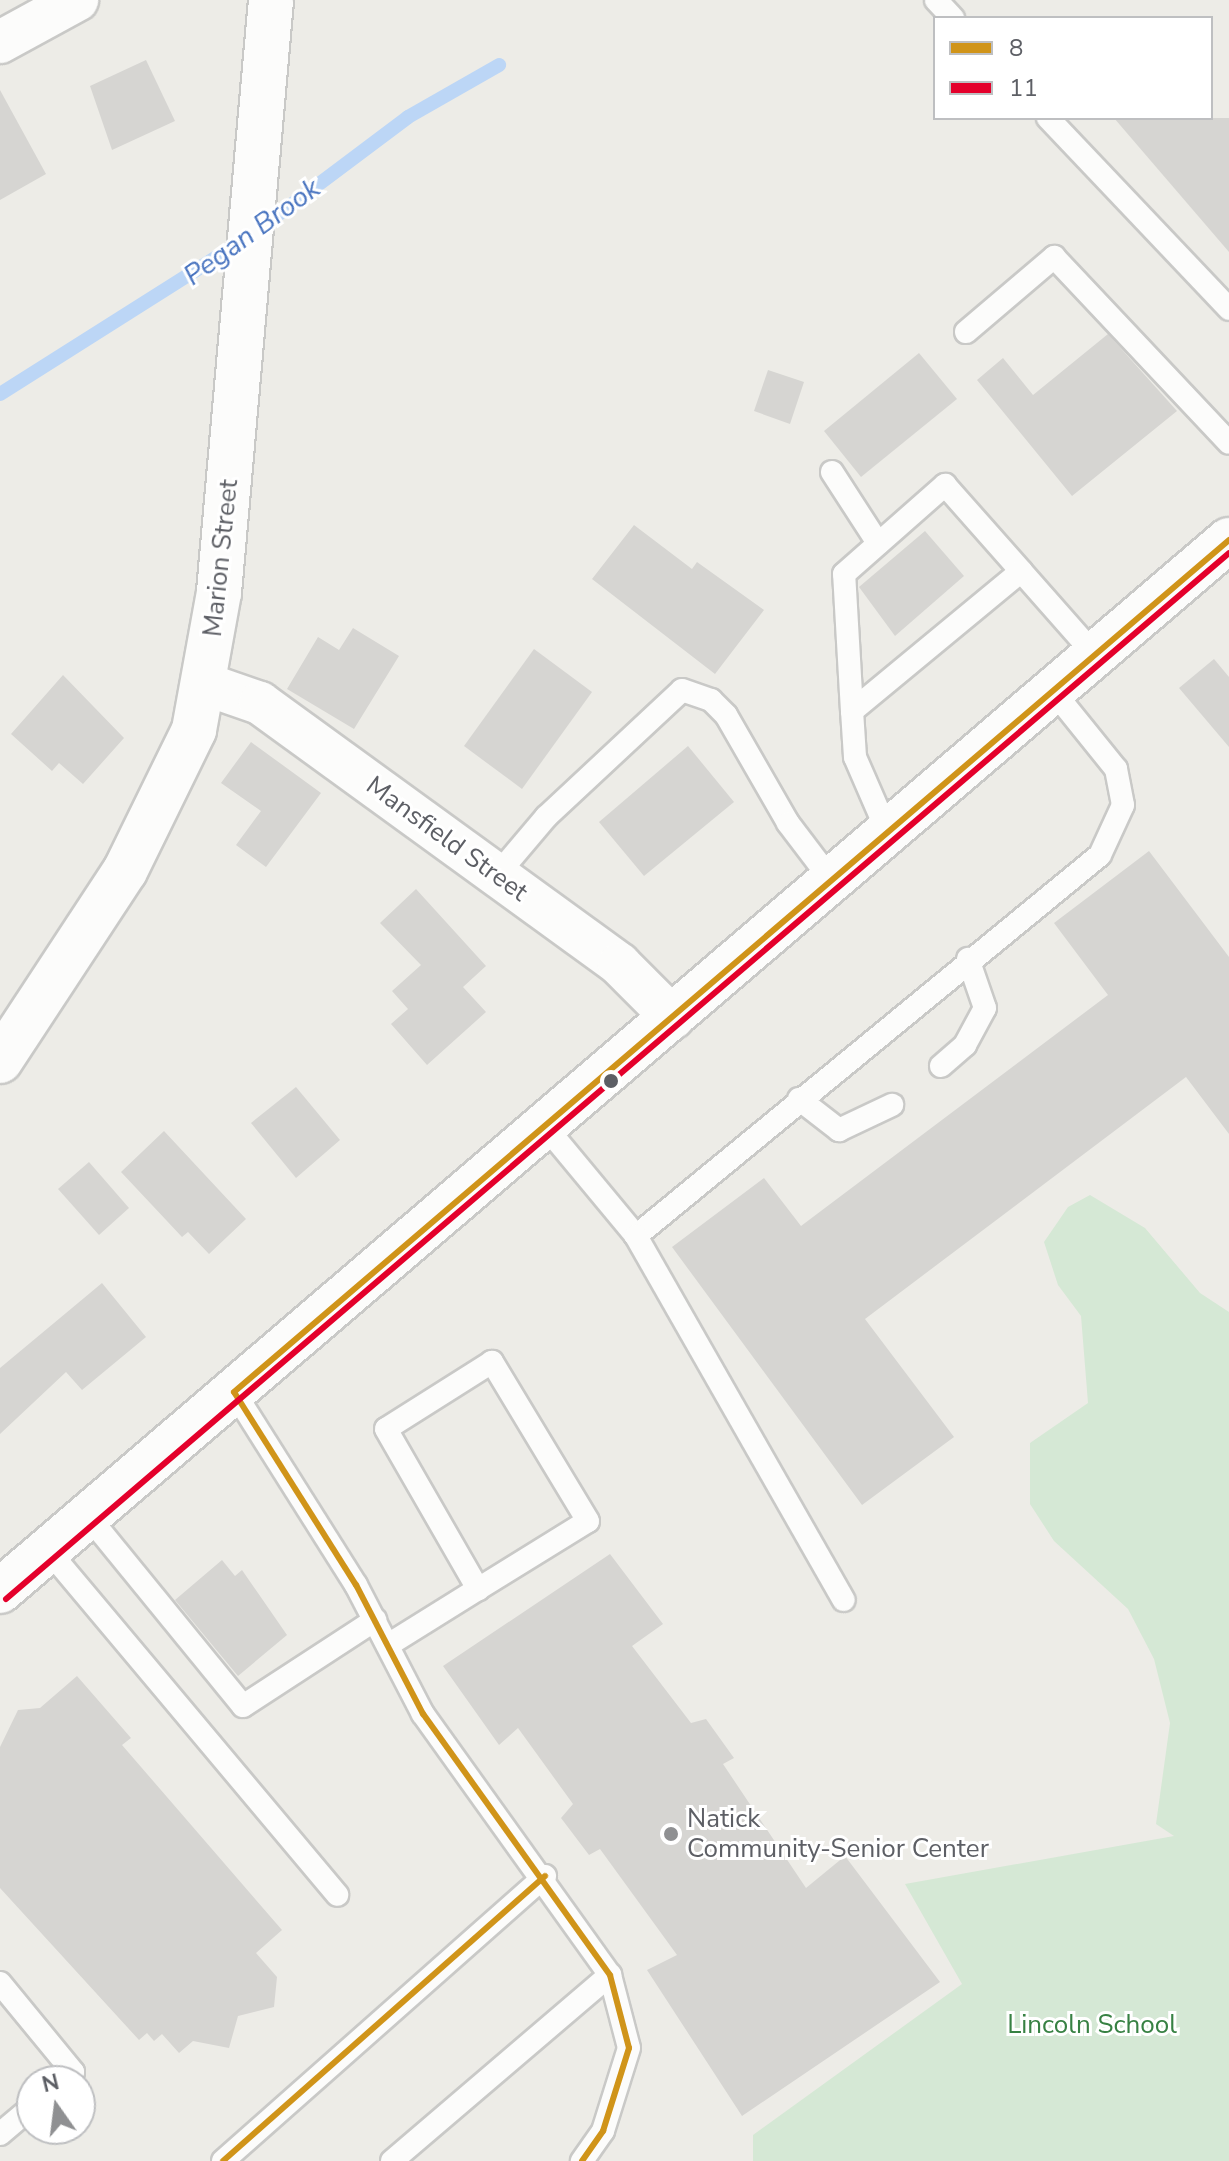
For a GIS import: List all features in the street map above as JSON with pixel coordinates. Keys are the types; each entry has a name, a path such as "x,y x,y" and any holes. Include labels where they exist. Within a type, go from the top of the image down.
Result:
{"main road":[{"name":"Marion Street","path":"0,1061 154,820 194,730 205,684 233,448 271,0"},
{"path":"0,1591 1229,540"}],"street":[{"path":"0,42 77,0"},
{"name":"Mansfield Street","path":"205,684 260,703 619,964 673,1018"}],"lane":[{"path":"936,0 951,16"},
{"path":"1050,120 1229,309"},
{"path":"966,332 1054,257 1229,443"},
{"path":"832,472 878,543"},
{"path":"888,833 855,757 844,574 945,485 1095,655"},
{"path":"852,711 1021,571"},
{"path":"497,875 546,817 682,690 711,700 726,715 788,823 832,881"},
{"path":"636,1236 968,959 1100,855 1123,805 1116,769 1053,691"},
{"path":"941,1066 965,1045 985,1008 968,959"},
{"path":"799,1099 839,1130 892,1105"},
{"path":"544,1125 636,1236 844,1600"},
{"path":"388,1645 588,1521 492,1362 386,1429 478,1589"},
{"path":"234,1392 375,1620 423,1714 545,1876 610,1975 629,2048 603,2131 582,2161"},
{"path":"88,1516 243,1706 375,1620"},
{"path":"48,1550 337,1895"},
{"path":"223,2161 545,1876"},
{"path":"392,2161 610,1975"},
{"path":"0,1983 67,2065"},
{"path":"0,2134 16,2120"}],"green space":[{"name":"Lincoln School","path":"1090,1195 1145,1228 1200,1293 1229,1312 1229,2161 753,2161 753,2135 962,1984 905,1884 1174,1836 1156,1824 1170,1723 1154,1659 1128,1609 1054,1541 1030,1504 1030,1443 1088,1403 1081,1316 1058,1285 1044,1242 1068,1207"}],"building":[{"path":"146,60 175,121 112,150 90,86"},
{"path":"0,90 46,174 0,200"},
{"path":"1229,118 1229,252 1116,120"},
{"path":"1108,334 1177,411 1072,496 977,380 1003,358 1033,395"},
{"path":"919,353 957,399 861,477 824,431"},
{"path":"768,370 804,382 790,424 754,411"},
{"path":"634,525 692,569 697,562 764,610 715,674 592,579"},
{"path":"925,531 964,576 895,636 859,587"},
{"path":"353,628 399,656 354,729 287,689 318,637 339,650"},
{"path":"534,649 592,692 522,789 464,746"},
{"path":"1214,659 1229,677 1229,747 1179,688"},
{"path":"63,675 124,738 83,784 59,763 52,771 11,734"},
{"path":"251,742 321,793 266,867 236,845 261,811 221,783"},
{"path":"688,746 734,802 644,876 599,822"},
{"path":"1149,851 1229,957 1229,1134 1186,1077 865,1319 954,1437 862,1505 672,1247 764,1178 801,1226 1108,995 1054,923"},
{"path":"416,889 486,966 463,987 486,1012 427,1065 391,1024 408,1009 392,991 421,965 380,923"},
{"path":"296,1087 340,1140 296,1178 251,1123"},
{"path":"164,1131 246,1219 209,1254 188,1232 182,1237 121,1172"},
{"path":"89,1162 129,1208 99,1235 58,1189"},
{"path":"102,1283 146,1337 82,1390 66,1372 0,1434 0,1368"},
{"name":"Natick Community-Senior Center","path":"610,1554 663,1624 632,1646 691,1723 706,1719 734,1758 723,1764 806,1888 845,1856 940,1982 742,2116 647,1970 677,1955 600,1849 589,1855 561,1818 573,1804 518,1728 499,1745 443,1666"},
{"path":"222,1560 235,1576 242,1570 287,1635 238,1676 175,1600"},
{"path":"77,1676 131,1738 122,1745 282,1930 256,1953 277,1977 274,2007 238,2016 229,2048 193,2041 179,2053 162,2034 154,2041 147,2033 139,2040 0,1888 0,1747 18,1710 40,1708"}],"waterway":[{"name":"Pegan Brook","path":"259,229 408,117 499,65"},
{"name":"Pegan Brook","path":"0,394 242,241"}],"transit line":[{"name":"8","path":"582,2161 603,2131 629,2048 610,1975 423,1714 356,1585 234,1392 1229,540"},
{"name":"11","path":"6,1599 1229,553"},
{"name":"8","path":"223,2161 545,1876"}],"place":[{"name":"Natick Community-Senior Center","path":"671,1834"}]}
